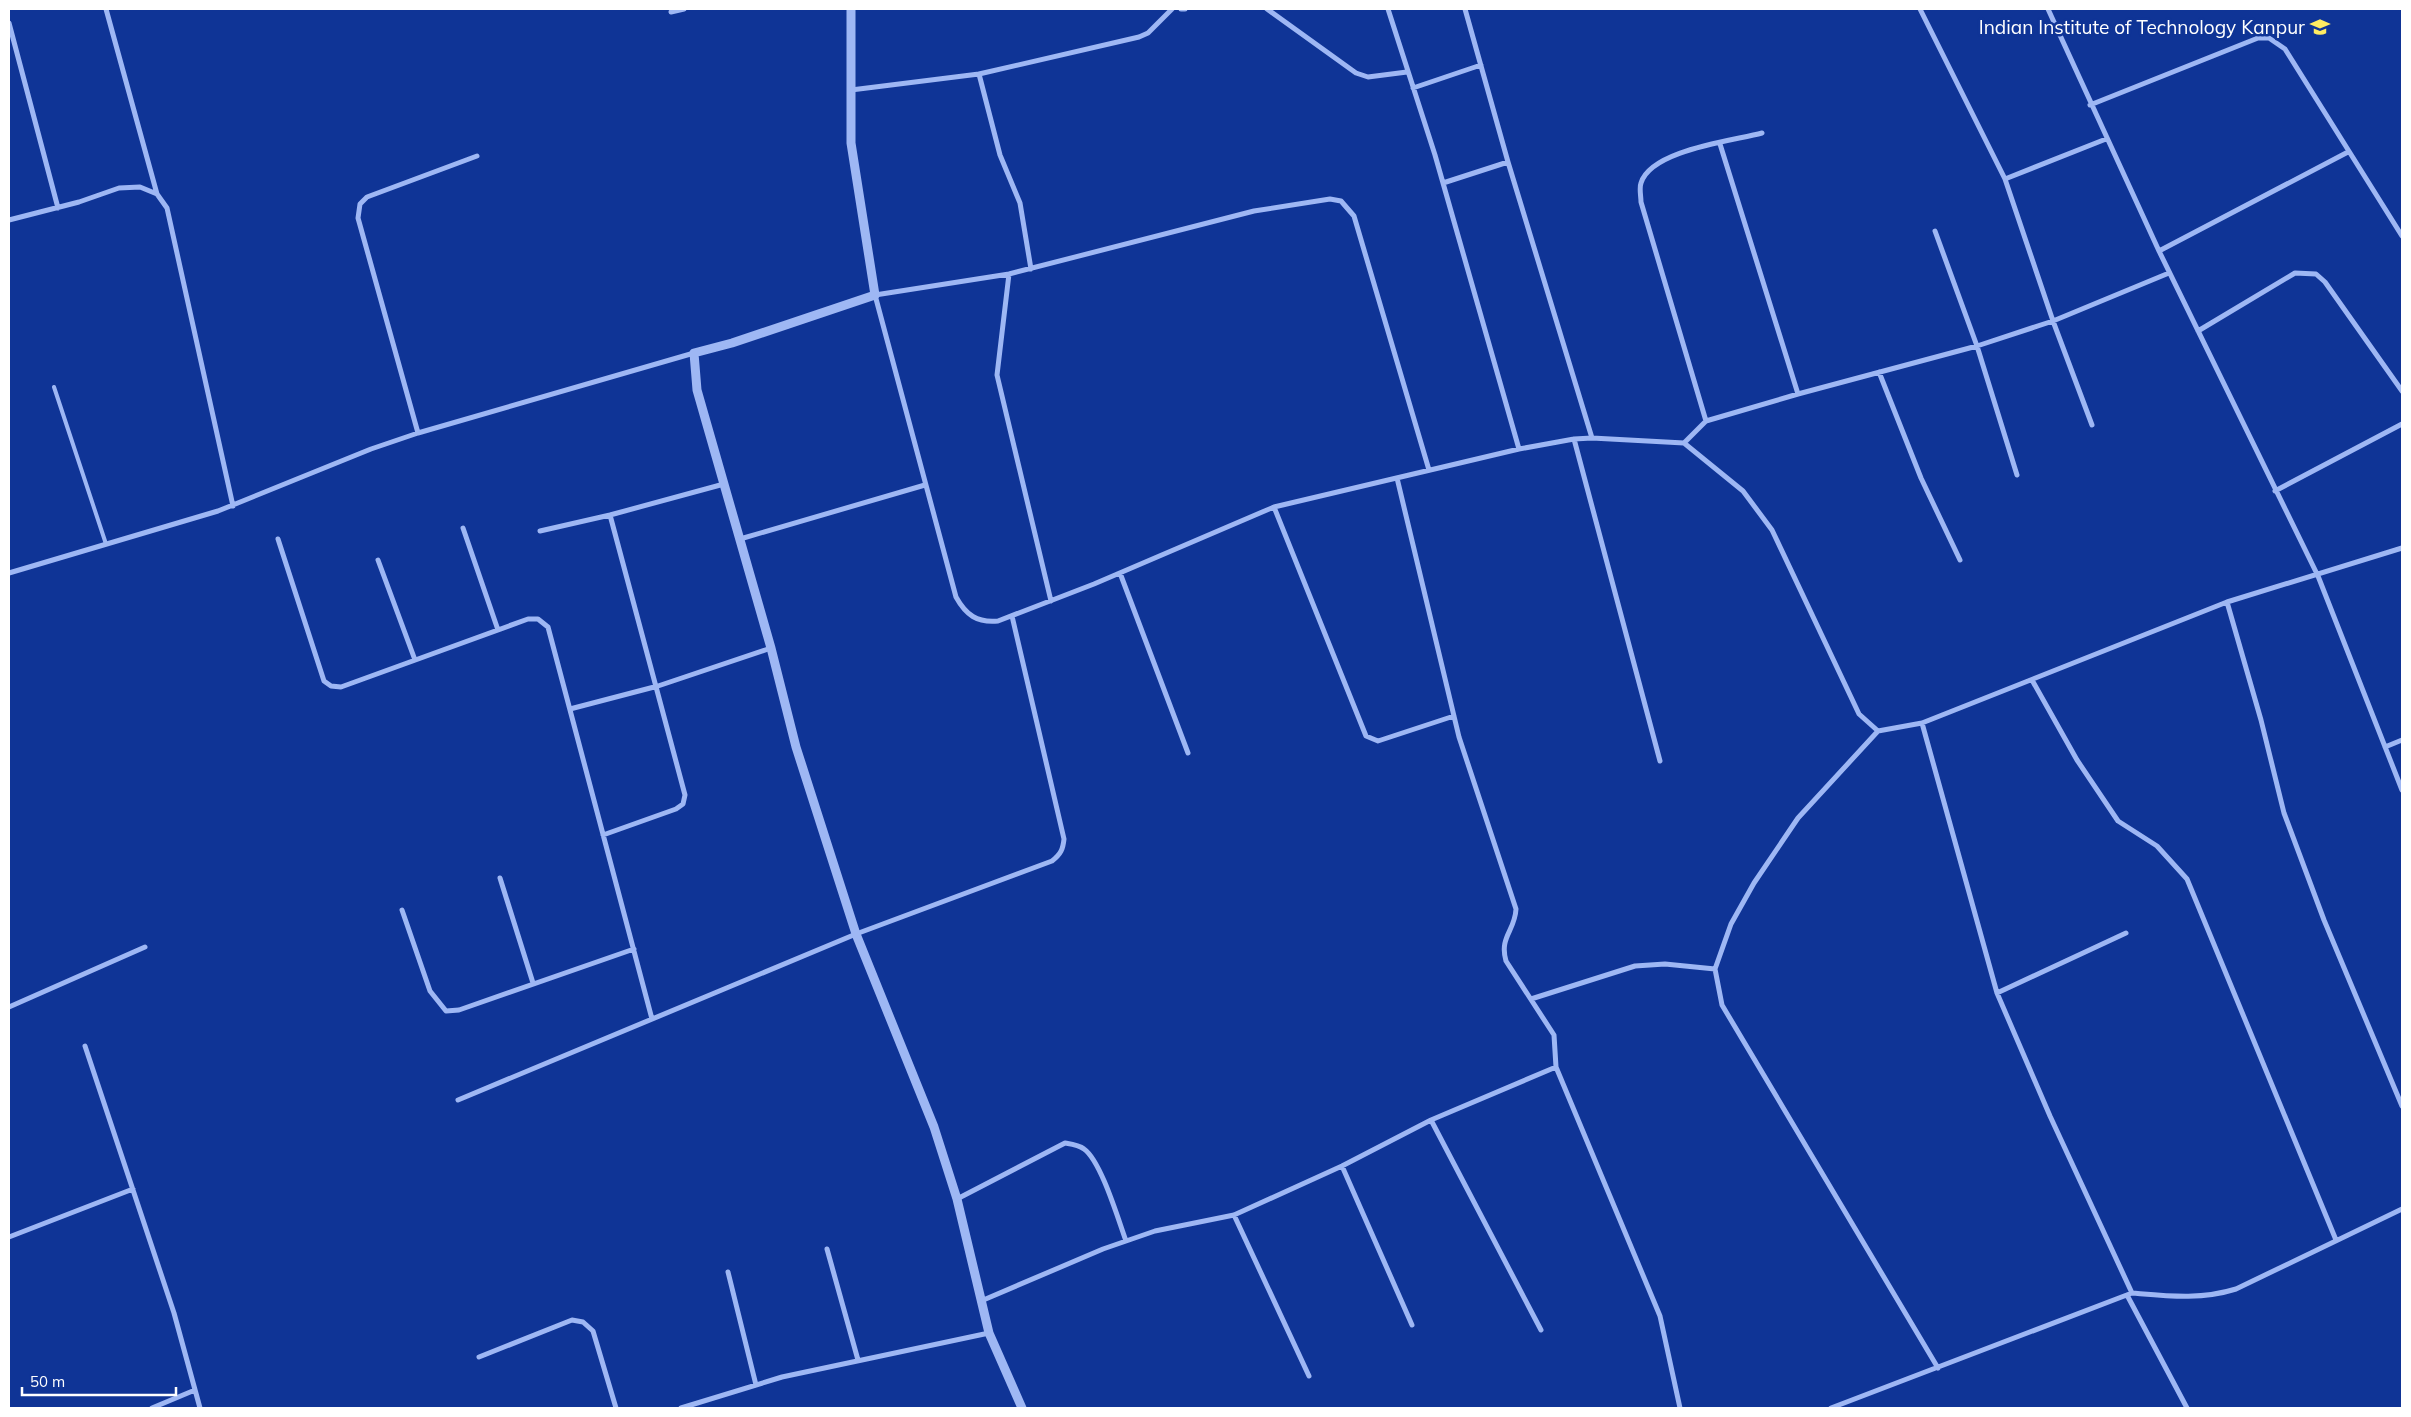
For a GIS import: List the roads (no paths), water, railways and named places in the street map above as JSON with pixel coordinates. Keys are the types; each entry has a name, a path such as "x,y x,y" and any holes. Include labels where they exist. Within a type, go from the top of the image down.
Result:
{"street":[{"path":"106,9 157,194 168,208 233,506"},
{"path":"671,12 684,9"},
{"path":"851,9 851,143 875,295 956,597 962,610 973,618 985,622 998,621 1012,616 1120,573 1274,507 1519,449 1574,439 1592,438 1684,443 1743,491 1772,530 1859,714 1878,731"},
{"path":"851,90 979,74 1139,37 1148,33 1172,9"},
{"path":"1267,9 1356,74 1368,77 1407,72"},
{"path":"1388,9 1443,183 1519,449"},
{"path":"1465,9 1508,162 1592,438"},
{"path":"1920,9 2004,179 2053,321 2092,425"},
{"path":"2048,9 2106,140 2275,491 2318,576 2402,790"},
{"path":"9,23 58,208"},
{"path":"2090,105 2258,38 2269,38 2285,50 2402,236"},
{"path":"1413,88 1481,65"},
{"path":"979,74 1000,155 1020,203 1031,269"},
{"path":"1706,421 1641,202 1641,183 1650,168 1672,155 1762,133"},
{"path":"2004,179 2106,140"},
{"path":"1720,144 1798,394"},
{"path":"2159,251 2348,152"},
{"path":"418,433 358,218 360,204 367,196 477,156"},
{"path":"1443,183 1508,162"},
{"path":"9,220 58,208 119,188 140,188 157,194"},
{"path":"9,574 233,506 371,449 418,433 732,343 875,295 1009,274 1254,211 1330,199 1341,201 1354,216 1429,470"},
{"path":"2396,227 2402,224"},
{"path":"1935,231 1977,346 2017,475"},
{"path":"1684,443 1706,421 1977,346 2053,321 2170,273"},
{"path":"2198,331 2295,273 2316,274 2325,282 2402,391"},
{"path":"1009,274 997,374 1051,601"},
{"path":"694,353 697,390 771,648 796,747 856,934 934,1127 957,1199 989,1333 1022,1408"},
{"path":"1879,372 1921,478 1960,560"},
{"path":"2275,491 2402,424"},
{"path":"1574,439 1660,761"},
{"path":"1397,478 1459,737 1516,909 1515,919 1504,941 1503,950 1506,961 1554,1035 1556,1067 1660,1316 1680,1408"},
{"path":"540,531 610,515 724,484"},
{"path":"740,539 925,485"},
{"path":"1274,507 1366,736 1378,741 1454,716"},
{"path":"603,835 676,809 682,804 685,795 658,686 610,515"},
{"path":"463,528 498,630"},
{"path":"278,539 324,680 331,686 341,687 528,619 538,619 548,627 652,1019"},
{"path":"1938,1368 1722,1005 1715,970 1730,924 1754,883 1798,818 1878,731 1922,723 2227,602 2318,576 2402,548"},
{"path":"378,560 415,660"},
{"path":"1120,573 1188,753"},
{"path":"2227,602 2261,720 2284,813 2324,920 2402,1106"},
{"path":"458,1100 856,934 1052,861 1063,849 1064,839 1012,616"},
{"path":"570,709 658,686 771,648"},
{"path":"2032,680 2078,760 2118,821 2158,846 2188,879 2336,1240"},
{"path":"1922,723 1997,993 2130,1294 2187,1408"},
{"path":"2385,746 2402,740"},
{"path":"500,878 533,983"},
{"path":"402,910 430,992 437,1003 446,1011 458,1010 634,949"},
{"path":"1997,993 2126,933"},
{"path":"9,1007 145,947"},
{"path":"1531,999 1635,966 1665,964 1715,970"},
{"path":"84,1046 174,1313 200,1408"},
{"path":"981,1301 1155,1230 1234,1215 1342,1166 1430,1120 1556,1067"},
{"path":"1430,1120 1541,1330"},
{"path":"957,1199 1065,1143 1072,1144 1083,1148 1094,1160 1126,1241"},
{"path":"1342,1166 1412,1325"},
{"path":"9,1238 133,1189"},
{"path":"1832,1408 2130,1294 2180,1297 2215,1296 2236,1289 2402,1209"},
{"path":"1234,1215 1309,1376"},
{"path":"826,1249 858,1360"},
{"path":"728,1272 756,1385"},
{"path":"480,1357 572,1320 583,1322 593,1332 616,1408"},
{"path":"681,1408 782,1377 989,1333"},
{"path":"152,1408 195,1390"}],"lane":[{"path":"54,387 106,544"}],"place":[{"name":"Indian Institute of Technology Kanpur","path":"2320,27"}]}
